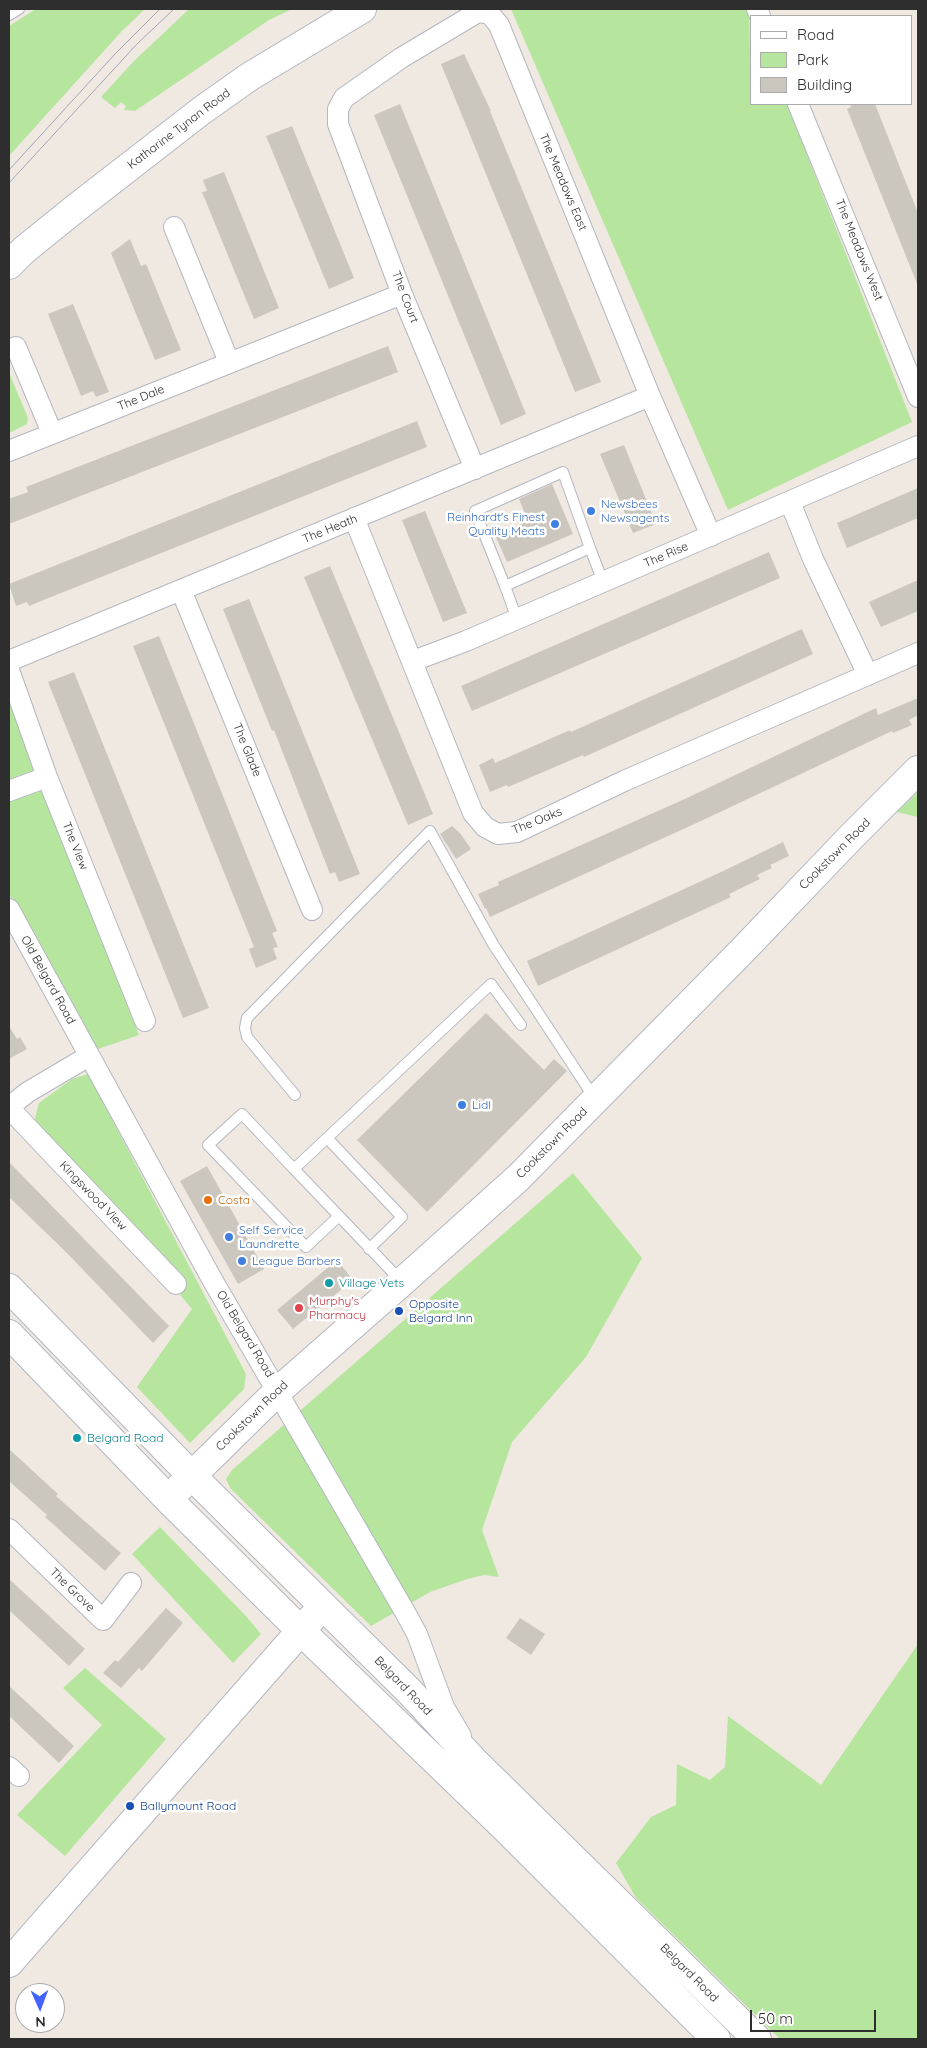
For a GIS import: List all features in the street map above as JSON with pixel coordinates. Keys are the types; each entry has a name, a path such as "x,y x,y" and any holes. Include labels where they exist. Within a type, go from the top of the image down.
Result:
{"main road":[{"name":"Katharine Tynan Road","path":"9,265 24,250 201,111 278,59 362,9"},
{"name":"Cookstown Road","path":"168,1498 278,1391 518,1178 743,950 851,836 918,770"},
{"name":"Belgard Road","path":"9,1288 191,1475 410,1692 475,1762 757,2039"},
{"path":"9,1334 300,1631 504,1827 716,2039"},
{"path":"9,1963 323,1606"}],"street":[{"name":"The Meadows East","path":"338,124 338,109 344,98 401,58 478,12 490,14 499,25 650,396 711,536"},
{"name":"The Meadows West","path":"798,105 918,397"},
{"name":"The Court","path":"338,124 402,294 475,469"},
{"path":"174,227 229,362"},
{"name":"The Dale","path":"9,451 402,294"},
{"path":"16,348 52,433"},
{"name":"The Heath","path":"9,661 650,396"},
{"name":"The Rise","path":"412,662 431,656 518,619 918,446"},
{"path":"790,502 868,676"},
{"name":"The Oaks","path":"354,518 473,813 485,827 498,834 517,832 624,781 918,654"},
{"name":"The Glade","path":"181,590 312,910"},
{"name":"The View","path":"9,670 47,777 144,1021"},
{"path":"9,791 47,777"},
{"name":"Old Belgard Road","path":"9,909 213,1281 405,1612 417,1634 444,1707 475,1762"},
{"name":"Kingswood View","path":"90,1056 28,1092 9,1107 176,1284"},
{"name":"The Grove","path":"9,1528 103,1620 131,1583"}],"lane":[{"path":"9,15 19,9"},
{"path":"518,619 475,512 563,472 603,582"},
{"path":"505,586 590,548"},
{"path":"295,1095 246,1037 247,1018 430,831 492,944 595,1098"},
{"path":"294,1169 491,984 521,1025"},
{"path":"339,1216 306,1247 208,1145 242,1114 402,1282"},
{"path":"327,1138 402,1217 369,1249"}],"green space":[{"path":"36,9 145,9 121,32 9,156 9,26"},
{"path":"189,9 292,9 269,20 135,111 124,110 126,106 121,102 115,108 101,97 133,62"},
{"path":"511,9 749,9 750,105 787,105 912,422 728,510"},
{"path":"9,375 28,418 27,424 9,433"},
{"path":"9,700 139,1035 95,1050 9,894"},
{"path":"918,792 918,817 897,812"},
{"path":"88,1074 246,1374 244,1389 190,1443 137,1387 192,1309 34,1122 39,1103 72,1079"},
{"path":"573,1173 642,1258 586,1357 512,1442 482,1530 499,1577 484,1575 430,1592 371,1626 230,1488 226,1479 232,1470"},
{"path":"160,1527 261,1634 233,1663 132,1554"},
{"path":"918,1644 918,2039 780,2039 636,1898 616,1863 651,1817 676,1805 677,1764 710,1780 725,1767 728,1716 821,1785"},
{"path":"85,1668 166,1739 65,1856 17,1815 102,1725 63,1688"}],"building":[{"path":"464,54 491,111 601,382 575,392 441,64"},
{"path":"400,104 526,414 501,425 374,115"},
{"path":"850,105 875,105 918,213 918,286 847,109 851,107"},
{"path":"292,126 354,278 329,289 266,136"},
{"path":"224,172 279,308 254,319 202,192 207,191 203,180"},
{"path":"130,239 141,266 146,264 181,350 155,360 111,253"},
{"path":"73,304 109,392 96,397 93,391 81,396 48,314"},
{"path":"388,346 398,372 9,524 9,499 28,492 26,487"},
{"path":"417,421 427,447 29,606 27,602 16,606 9,584"},
{"path":"624,445 656,524 633,533 600,454"},
{"path":"552,484 573,534 507,562 495,535 528,521 519,499"},
{"path":"918,488 918,518 847,548 837,523"},
{"path":"425,511 467,613 443,622 402,520"},
{"path":"769,552 780,578 472,711 461,686"},
{"path":"330,566 433,814 408,825 304,577"},
{"path":"918,580 918,611 881,627 869,602"},
{"path":"249,599 360,874 339,882 335,872 330,874 274,730 272,731 223,609"},
{"path":"802,629 813,654 584,757 583,755 508,787 507,785 490,792 479,765 493,758 495,763 570,730 571,732"},
{"path":"159,636 277,931 272,933 278,947 273,948 277,959 256,968 249,949 254,947 133,646"},
{"path":"74,672 209,1008 183,1018 48,682"},
{"path":"918,698 918,715 909,720 912,725 893,733 892,731 490,917 478,894 499,885 498,882 687,798 876,708 878,715"},
{"path":"452,826 460,833 471,849 456,859 440,834"},
{"path":"783,842 789,856 770,865 772,868 757,875 760,879 729,894 731,897 538,986 527,961"},
{"name":"Lidl","path":"486,1013 544,1070 554,1059 567,1071 427,1212 357,1140"},
{"path":"9,1026 17,1039 20,1037 27,1049 9,1059"},
{"path":"9,1162 169,1326 153,1343 67,1253 9,1197"},
{"path":"207,1166 264,1269 238,1284 180,1181"},
{"path":"337,1260 353,1280 293,1329 277,1310"},
{"path":"9,1449 58,1494 56,1496 121,1553 105,1571 45,1517 47,1515 9,1481"},
{"path":"9,1579 85,1649 69,1666 9,1610"},
{"path":"166,1608 183,1623 142,1671 139,1668 121,1688 103,1673 115,1660 118,1662"},
{"path":"520,1618 545,1634 531,1655 506,1638"},
{"path":"9,1686 74,1746 59,1763 9,1716"}],"tram line":[{"path":"9,170 115,54 160,9"},
{"path":"9,183 137,44 174,9"}],"place":[{"name":"Newsbees Newsagents","path":"591,511"},
{"name":"Reinhardt's Finest Quality Meats","path":"555,524"},
{"name":"Lidl","path":"462,1105"},
{"name":"Costa","path":"208,1200"},
{"name":"Self Service Laundrette","path":"229,1237"},
{"name":"League Barbers","path":"242,1261"},
{"name":"Village Vets","path":"329,1283"},
{"name":"Murphy's Pharmacy","path":"299,1308"},
{"name":"Opposite Belgard Inn","path":"399,1311"},
{"name":"Belgard Road","path":"77,1438"},
{"name":"Ballymount Road","path":"130,1806"}]}
